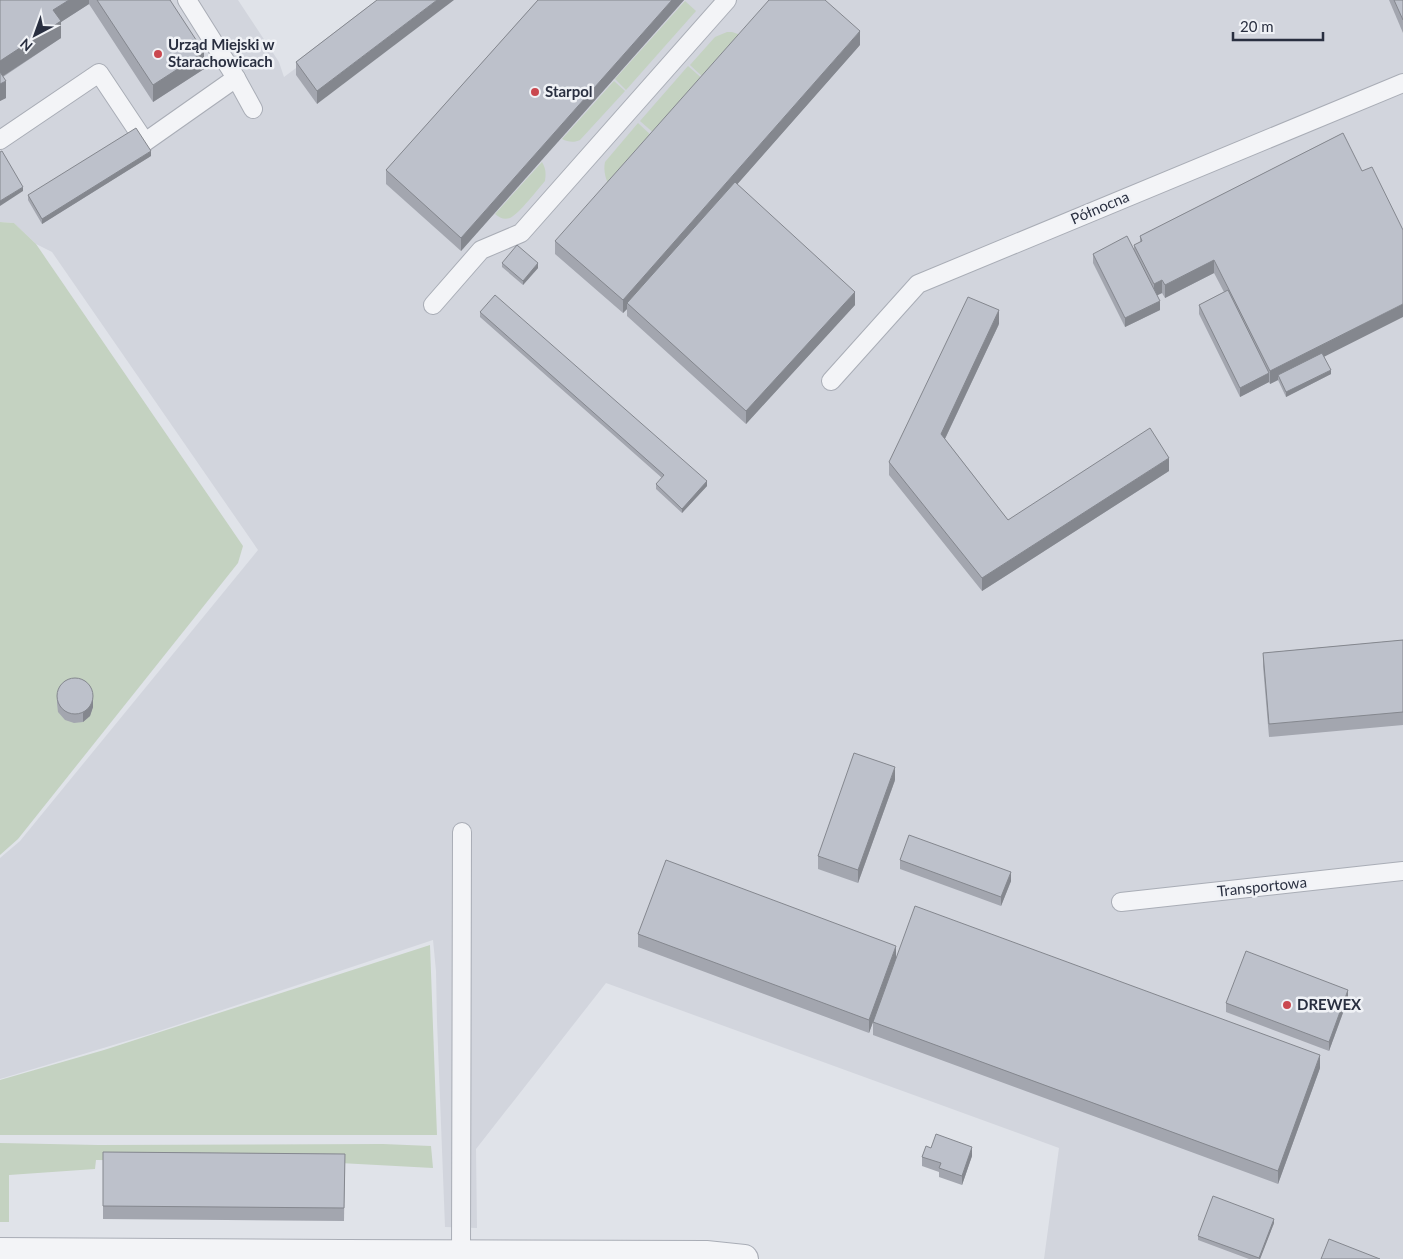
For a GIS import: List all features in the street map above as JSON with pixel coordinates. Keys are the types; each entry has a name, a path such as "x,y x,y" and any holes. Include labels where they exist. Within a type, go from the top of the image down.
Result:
{"street":[{"path":"0,1252 343,1257 461,1254 706,1255 744,1259"}],"lane":[{"path":"187,0 236,78 253,109"},
{"path":"432,305 481,250 521,233 728,0"},
{"path":"0,140 99,73 145,142 236,78"},
{"name":"Północna","path":"831,381 918,284 1403,82"},
{"path":"461,1254 462,832"},
{"name":"Transportowa","path":"1121,902 1403,871"}],"shaded area":[{"path":"0,0 238,0 279,62 284,77 387,0 1403,0 1403,1259 1044,1259 1059,1148 606,983 476,1149 477,1228 445,1227 436,971 433,940 150,1034 0,1079 0,858 20,841 258,550 52,252 36,244 14,223 0,222"}],"green space":[{"path":"685,1 696,11 626,90 615,79"},
{"path":"727,32 744,36 706,80 690,65 715,37"},
{"path":"688,66 705,81 656,135 640,121"},
{"path":"614,81 625,91 580,140 571,142 562,139"},
{"path":"638,123 654,138 610,188 605,175 605,162"},
{"path":"542,162 545,171 545,181 523,207 508,219 495,214"},
{"path":"0,222 14,223 36,244 243,546 238,563 18,839 0,855"},
{"path":"430,945 437,1135 0,1135 0,1080 104,1050"},
{"path":"0,1143 98,1145 383,1144 431,1146 433,1168 321,1162 96,1160 95,1169 9,1175 9,1222 0,1222"}],"building":[{"path":"0,0 69,0 53,10 61,21 0,61"},
{"path":"97,0 170,0 204,52 153,85"},
{"path":"377,0 437,0 317,91 296,62"},
{"name":"Starpol","path":"538,0 672,0 461,238 386,170"},
{"path":"769,0 825,0 860,31 623,300 555,241"},
{"path":"1394,0 1403,0 1403,20"},
{"path":"0,72 6,81 0,84"},
{"path":"136,128 151,151 42,219 28,195"},
{"path":"1343,133 1362,171 1372,167 1403,230 1403,304 1270,371 1214,260 1165,285 1162,280 1154,284 1134,245 1142,241 1140,236"},
{"path":"2,151 23,187 0,201 0,152"},
{"path":"735,182 855,292 746,411 627,303"},
{"path":"1127,236 1160,301 1125,318 1093,254"},
{"path":"517,245 538,263 523,281 502,263"},
{"path":"1228,290 1269,373 1240,388 1199,305"},
{"path":"495,295 707,481 682,509 656,484 664,475 480,312"},
{"path":"968,297 999,310 941,434 1008,520 1150,428 1169,458 982,578 889,462"},
{"path":"1322,353 1331,370 1286,392 1278,375"},
{"path":"1403,640 1403,712 1269,724 1263,653"},
{"path":"75,678 82,679 88,683 92,689 92,703 88,709 82,713 75,714 68,713 62,709 58,703 57,696 58,689 62,683 68,679"},
{"path":"854,753 895,767 858,870 818,856"},
{"path":"909,835 1011,872 1001,897 900,860"},
{"path":"666,860 896,946 869,1020 638,934"},
{"path":"915,906 1320,1055 1278,1171 873,1022"},
{"name":"DREWEX","path":"1246,951 1348,990 1329,1042 1226,1003"},
{"path":"936,1134 972,1147 962,1176 939,1168 941,1163 922,1157 926,1146 931,1148"},
{"path":"103,1152 345,1154 344,1208 103,1206"},
{"path":"1213,1196 1274,1219 1259,1258 1198,1236"},
{"path":"1329,1239 1380,1259 1321,1259"}],"place":[{"name":"Urząd Miejski w Starachowicach","path":"158,54"},
{"name":"Starpol","path":"535,92"},
{"name":"DREWEX","path":"1287,1005"}]}
